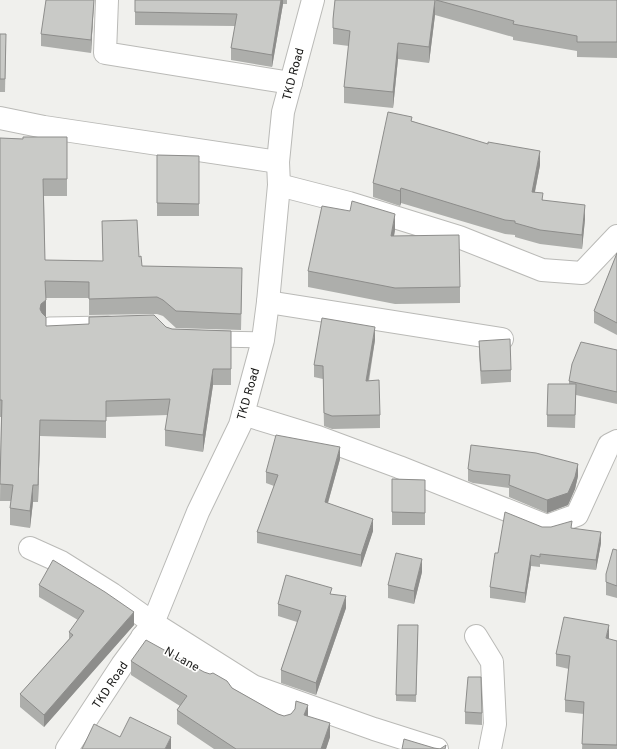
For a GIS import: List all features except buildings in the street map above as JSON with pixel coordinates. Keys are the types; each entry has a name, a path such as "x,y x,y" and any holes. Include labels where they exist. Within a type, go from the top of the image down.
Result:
{"street":[{"path":"108,0 105,53 291,83"},
{"name":"TKD Road","path":"67,749 148,630 198,512 240,425 263,340 279,185 278,162 283,112 313,0"},
{"path":"0,118 44,127 278,162"},
{"path":"279,185 349,203 459,237 542,270 582,273 617,236"},
{"path":"268,302 502,339"},
{"path":"243,414 318,437 384,461 547,526 577,515 608,445 617,441"},
{"path":"30,548 61,562 112,594 148,630 252,686 374,729 437,749"},
{"name":"N Lane","path":"148,630 284,717"},
{"path":"476,636 492,662 495,724 490,749"}],"lane":[{"path":"49,325 118,324"},
{"path":"200,338 263,340"}]}
